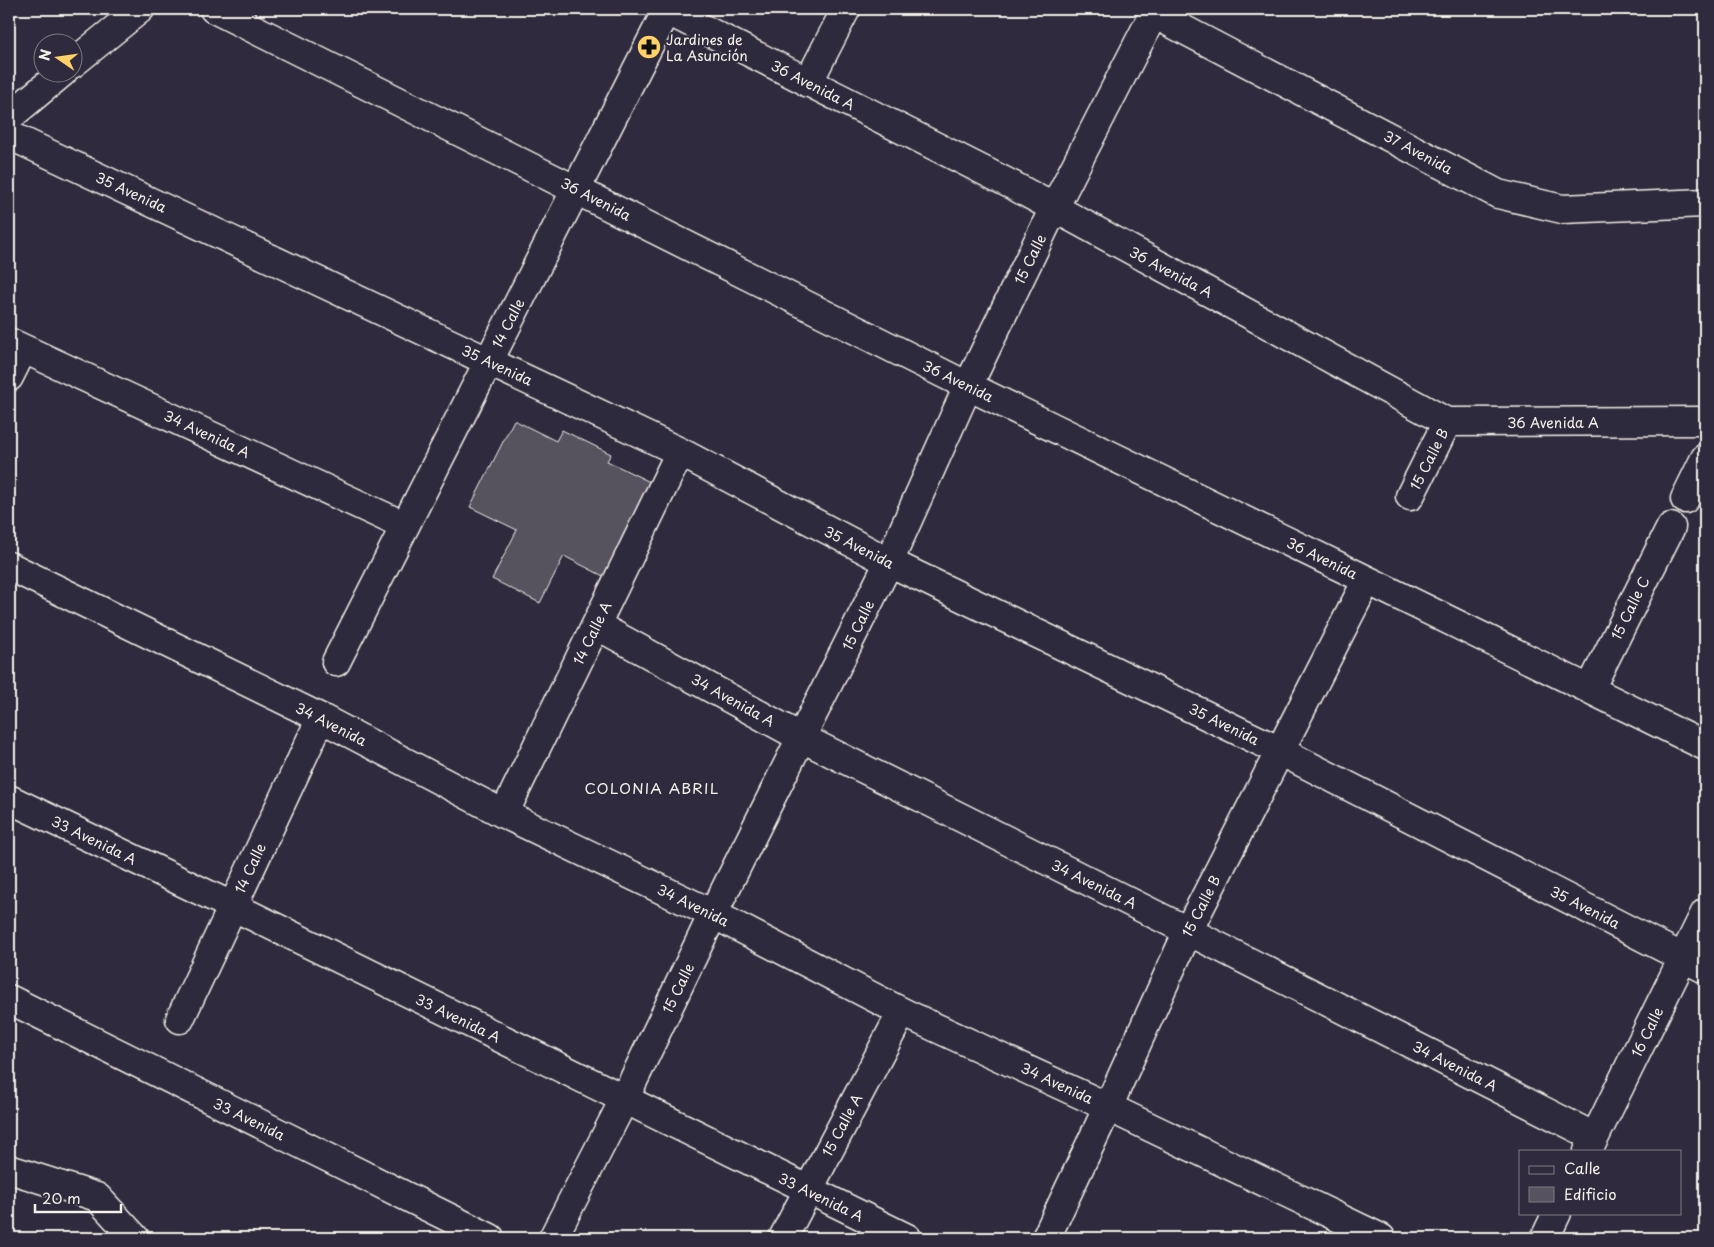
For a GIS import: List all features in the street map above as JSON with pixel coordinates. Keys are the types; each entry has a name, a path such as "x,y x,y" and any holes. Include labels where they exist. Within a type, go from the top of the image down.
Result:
{"street":[{"path":"82,56 140,9"},
{"name":"36 Avenida","path":"214,9 968,386 1705,746"},
{"path":"808,83 846,9"},
{"name":"14 Calle","path":"336,662 666,10"},
{"name":"36 Avenida A","path":"666,10 1054,208 1447,422 1705,421"},
{"name":"37 Avenida","path":"1155,11 1498,194 1562,209 1705,203"},
{"name":"15 Calle","path":"553,1238 624,1100 713,914 889,562 968,386 1054,208 1155,11"},
{"path":"9,117 51,82"},
{"name":"35 Avenida","path":"9,135 680,452 889,562 1280,751 1694,963"},
{"path":"9,377 16,345"},
{"name":"34 Avenida A","path":"16,345 405,526"},
{"name":"15 Calle B","path":"1410,496 1447,422"},
{"name":"14 Calle A","path":"504,814 680,452"},
{"path":"1685,499 1705,458"},
{"name":"15 Calle C","path":"1590,689 1671,527"},
{"name":"34 Avenida","path":"9,566 321,718 504,814 713,914 902,1012 1108,1107 1381,1238"},
{"name":"15 Calle B","path":"1046,1238 1188,931 1367,580"},
{"name":"34 Avenida A","path":"596,625 802,738 1188,931 1591,1144"},
{"name":"14 Calle","path":"180,1019 321,718"},
{"name":"33 Avenida A","path":"9,799 232,906 907,1238"},
{"name":"16 Calle","path":"1591,1144 1694,963 1705,913"},
{"name":"33 Avenida","path":"9,999 490,1238"},
{"name":"15 Calle A","path":"783,1238 902,1012"},
{"path":"9,1169 98,1197 135,1238"},
{"path":"1545,1238 1557,1214"}],"building":[{"path":"514,420 556,441 562,430 611,454 607,461 654,484 607,578 564,556 540,603 492,579 517,530 470,507"}],"place":[{"name":"Jardines de La Asunción","path":"649,47"}],"district":[{"name":"COLONIA ABRIL","path":"652,787"}]}
